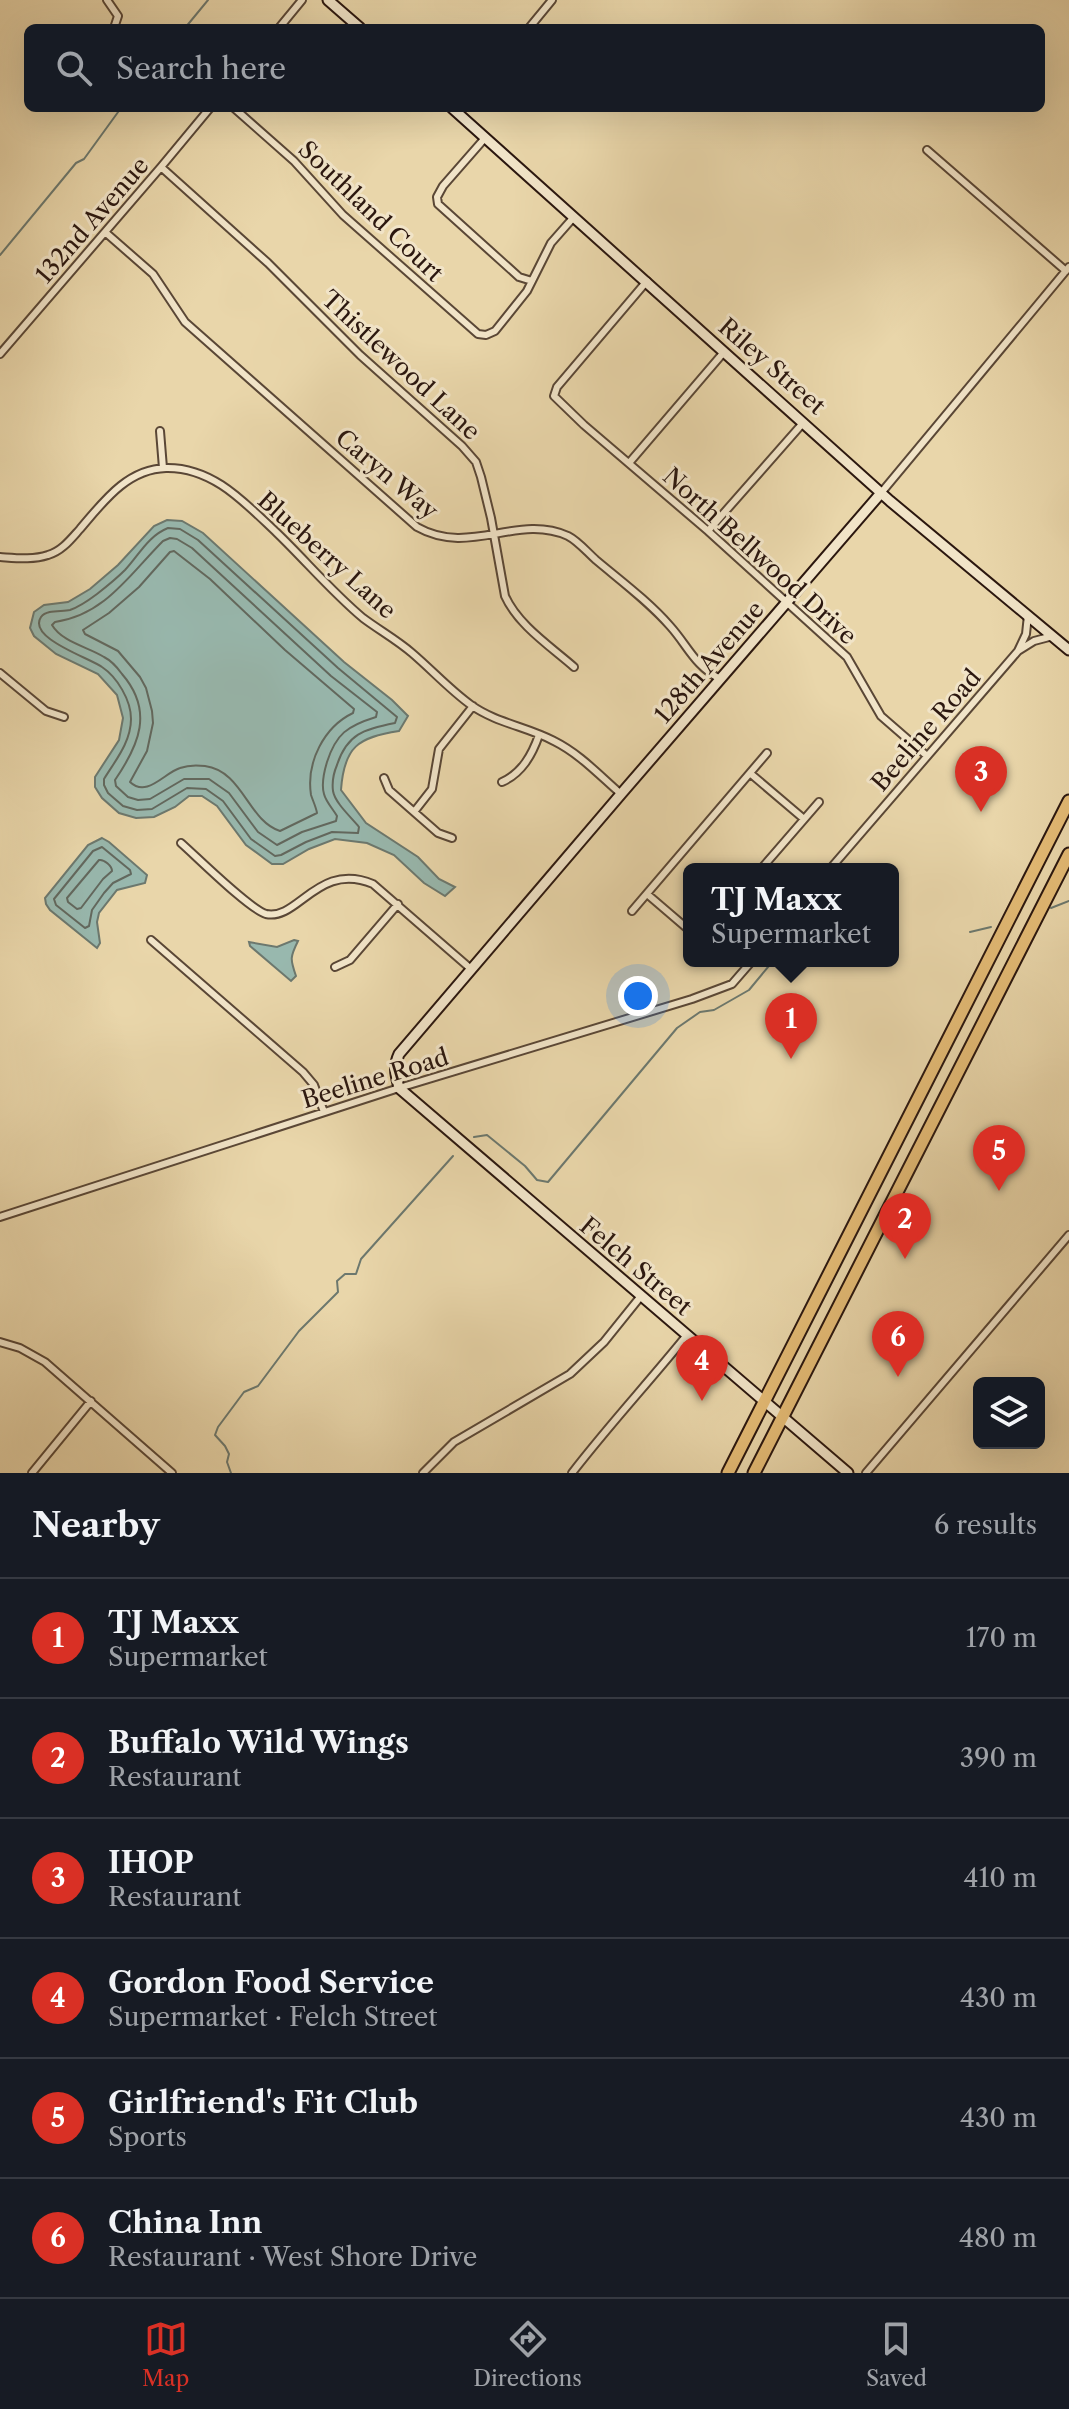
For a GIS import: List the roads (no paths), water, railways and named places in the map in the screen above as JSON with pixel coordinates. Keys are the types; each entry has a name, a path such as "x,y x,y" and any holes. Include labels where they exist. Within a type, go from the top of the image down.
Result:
{"highway":[{"path":"728,1473 1069,801"},
{"path":"754,1473 1069,854"},
{"path":"1038,862 1040,874 1053,884"},
{"path":"849,1234 861,1241 866,1254"}],"street":[{"path":"107,0 118,16 115,24"},
{"path":"282,24 302,0"},
{"path":"328,0 355,24"},
{"path":"532,24 552,0"},
{"name":"132nd Avenue","path":"0,354 207,112"},
{"name":"Southland Court","path":"239,112 294,161 343,215 478,334 495,331 532,281"},
{"name":"Riley Street","path":"459,112 881,493 1069,650"},
{"path":"485,138 443,186 437,197 438,204 519,277 532,281 551,243 573,218"},
{"path":"927,150 1067,269"},
{"name":"Thistlewood Lane","path":"161,167 259,254 360,355 476,462 509,605 574,667"},
{"name":"Caryn Way","path":"105,232 153,274 185,322 402,516 432,536 447,539 540,529 570,537 661,616 700,666 720,679"},
{"name":"128th Avenue","path":"399,1088 395,1063 399,1054 881,493 1067,269"},
{"name":"North Bellwood Drive","path":"647,281 557,387 554,396 847,657 881,716 927,756"},
{"path":"629,463 724,352"},
{"path":"708,531 805,422"},
{"path":"0,557 18,559 50,555 66,545 122,483 163,468 160,431"},
{"name":"Blueberry Lane","path":"163,468 189,470 222,484 364,618 408,649 473,706 571,750 621,794"},
{"name":"Beeline Road","path":"835,863 1018,651 1026,634 1028,615"},
{"name":"Beeline Road","path":"1018,651 1034,641 1053,636"},
{"path":"0,673 46,711 64,717"},
{"path":"414,812 432,789 439,749 473,706"},
{"path":"502,782 516,774 533,753 539,735"},
{"path":"632,911 767,753"},
{"path":"751,774 804,819"},
{"path":"384,778 389,790 438,833 452,838"},
{"path":"767,863 819,802"},
{"path":"181,843 262,913 282,913 326,884 358,879 373,884 471,969"},
{"path":"647,894 683,925"},
{"path":"335,967 350,960 398,904"},
{"path":"151,940 303,1072 314,1085 324,1112"},
{"name":"Beeline Road","path":"0,1217 399,1088 692,999 732,984 747,967"},
{"name":"Felch Street","path":"399,1088 848,1473"},
{"path":"866,1473 1069,1235"},
{"path":"423,1473 454,1442 570,1374 604,1342 641,1296"},
{"path":"572,1473 687,1335"},
{"path":"1,1345 20,1348 45,1362 172,1473"},
{"path":"32,1473 91,1401"}],"water":[{"path":"167,520 182,521 203,533 408,716 399,731 373,737 356,747 346,763 341,790 366,823 418,857 439,879 455,887 445,896 424,883 394,855 367,843 335,839 283,864 272,864 246,845 217,806 202,796 189,796 154,817 136,818 119,813 102,798 95,787 95,777 119,740 123,718 117,695 98,674 56,654 34,636 30,628 34,612 44,605 68,602 90,589 118,565 154,526"},
{"path":"102,838 147,875 145,883 117,890 99,913 100,943 97,948 50,910 45,898 88,845"},
{"path":"298,941 292,958 296,976 291,981 249,942 277,947"}],"waterway":[{"path":"188,24 208,0"},
{"path":"0,255 76,163 84,159 118,112"},
{"path":"1051,908 1069,901"},
{"path":"970,932 991,927"},
{"path":"474,1137 487,1135 537,1180 548,1182 677,1028 700,1012 714,1010 749,990 768,967"},
{"path":"231,1473 227,1462 229,1454 215,1435 218,1427 244,1392 258,1386 299,1331 338,1292 337,1281 345,1274 356,1274 361,1259 453,1156"}],"place":[{"name":"IHOP","path":"981,812"},
{"name":"TJ Maxx","path":"791,1059"},
{"name":"Girlfriend's Fit Club","path":"999,1191"},
{"name":"Buffalo Wild Wings","path":"905,1259"},
{"name":"China Inn","path":"898,1377"},
{"name":"Gordon Food Service","path":"702,1401"}]}
